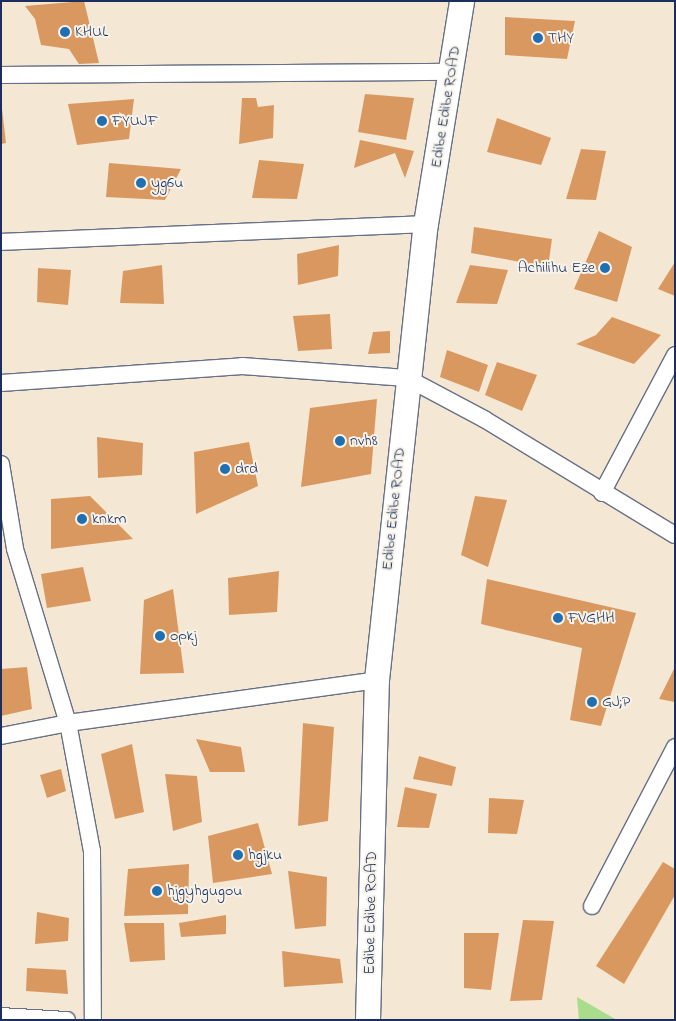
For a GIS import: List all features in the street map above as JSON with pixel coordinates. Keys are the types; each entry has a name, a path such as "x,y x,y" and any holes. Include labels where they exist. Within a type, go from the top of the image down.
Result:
{"main road":[{"name":"Edibe Edibe ROAD","path":"368,1020 377,680 407,378 426,224 462,1"}],"street":[{"path":"1,75 452,72"},
{"path":"1,242 426,224"},
{"path":"602,493 675,355"},
{"path":"1,383 242,366 407,378 484,419 602,493 675,535"},
{"path":"1,464 18,558 68,722 92,851 93,1020"},
{"path":"1,736 68,722 377,680"},
{"path":"592,906 675,747"},
{"path":"1,1016 68,1020"}],"green space":[{"path":"577,997 617,1020 579,1020"}],"building":[{"name":"KHUL","path":"84,1 99,63 79,64 69,49 41,45 35,19 25,6"},
{"name":"THY","path":"505,17 575,21 567,59 505,55"},
{"path":"365,94 414,98 406,140 358,132"},
{"path":"242,98 256,98 258,107 274,105 273,138 239,144"},
{"name":"FYUJF","path":"134,99 129,139 77,145 68,104"},
{"path":"1,100 6,143 1,144"},
{"path":"497,118 551,138 541,165 487,152"},
{"path":"360,140 414,151 405,178 395,153 354,168"},
{"path":"581,149 606,151 596,200 566,199"},
{"path":"259,160 304,164 297,199 252,198"},
{"name":"yg6u","path":"109,163 181,169 165,200 106,197"},
{"path":"474,227 552,239 548,267 471,253"},
{"name":"Achilihu Eze","path":"599,231 632,247 617,302 574,289"},
{"path":"339,245 338,276 298,285 297,254"},
{"path":"675,262 675,296 658,289"},
{"path":"162,265 164,304 120,303 123,271"},
{"path":"470,265 508,270 497,304 456,303"},
{"path":"38,268 71,270 68,305 37,302"},
{"path":"330,314 332,349 298,351 293,316"},
{"path":"612,317 661,335 634,364 576,344 596,335"},
{"path":"390,331 390,353 368,354 373,332"},
{"path":"447,350 488,365 479,392 440,377"},
{"path":"497,362 537,375 522,411 485,395"},
{"name":"nvh8","path":"377,399 371,474 301,487 310,408"},
{"path":"97,437 143,443 142,475 98,478"},
{"name":"drd","path":"249,442 258,486 196,514 194,452"},
{"name":"knkm","path":"90,496 133,539 51,549 51,499"},
{"path":"475,496 507,500 488,567 461,555"},
{"path":"83,567 91,601 47,608 41,574"},
{"path":"279,571 277,612 229,615 228,578"},
{"name":"FVGHH","path":"487,579 636,613 601,726 570,720 582,648 481,624"},
{"name":"opkj","path":"173,589 184,673 140,674 144,600"},
{"path":"27,667 32,709 1,716 1,669"},
{"path":"675,667 675,702 659,699"},
{"path":"303,723 334,727 328,821 298,826"},
{"path":"196,739 241,747 245,772 210,772"},
{"path":"132,744 144,812 115,819 101,754"},
{"path":"419,756 456,767 452,786 413,779"},
{"path":"61,769 66,791 47,798 40,775"},
{"path":"165,774 197,776 202,822 173,831"},
{"path":"405,787 437,794 429,828 397,827"},
{"path":"489,798 524,800 517,834 488,833"},
{"name":"hgjku","path":"258,823 272,874 213,883 208,836"},
{"path":"663,862 675,869 675,895 624,984 596,966"},
{"name":"hjgyhgugou","path":"189,864 188,914 124,916 128,869"},
{"path":"288,871 327,877 326,926 295,929"},
{"path":"37,912 69,918 68,941 35,944"},
{"path":"226,915 226,934 181,937 179,923"},
{"path":"523,920 554,921 542,1000 510,1001"},
{"path":"124,923 164,923 165,960 130,962"},
{"path":"464,933 499,933 491,990 464,988"},
{"path":"282,951 340,959 343,983 284,987"},
{"path":"27,968 66,970 68,994 26,991"}],"place":[{"name":"KHUL","path":"65,32"},
{"name":"THY","path":"538,38"},
{"name":"FYUJF","path":"102,121"},
{"name":"yg6u","path":"141,183"},
{"name":"Achilihu Eze","path":"605,268"},
{"name":"nvh8","path":"340,441"},
{"name":"drd","path":"225,469"},
{"name":"knkm","path":"82,519"},
{"name":"FVGHH","path":"558,618"},
{"name":"opkj","path":"160,636"},
{"name":"GJ;P","path":"592,702"},
{"name":"hgjku","path":"238,855"},
{"name":"hjgyhgugou","path":"157,891"}]}
